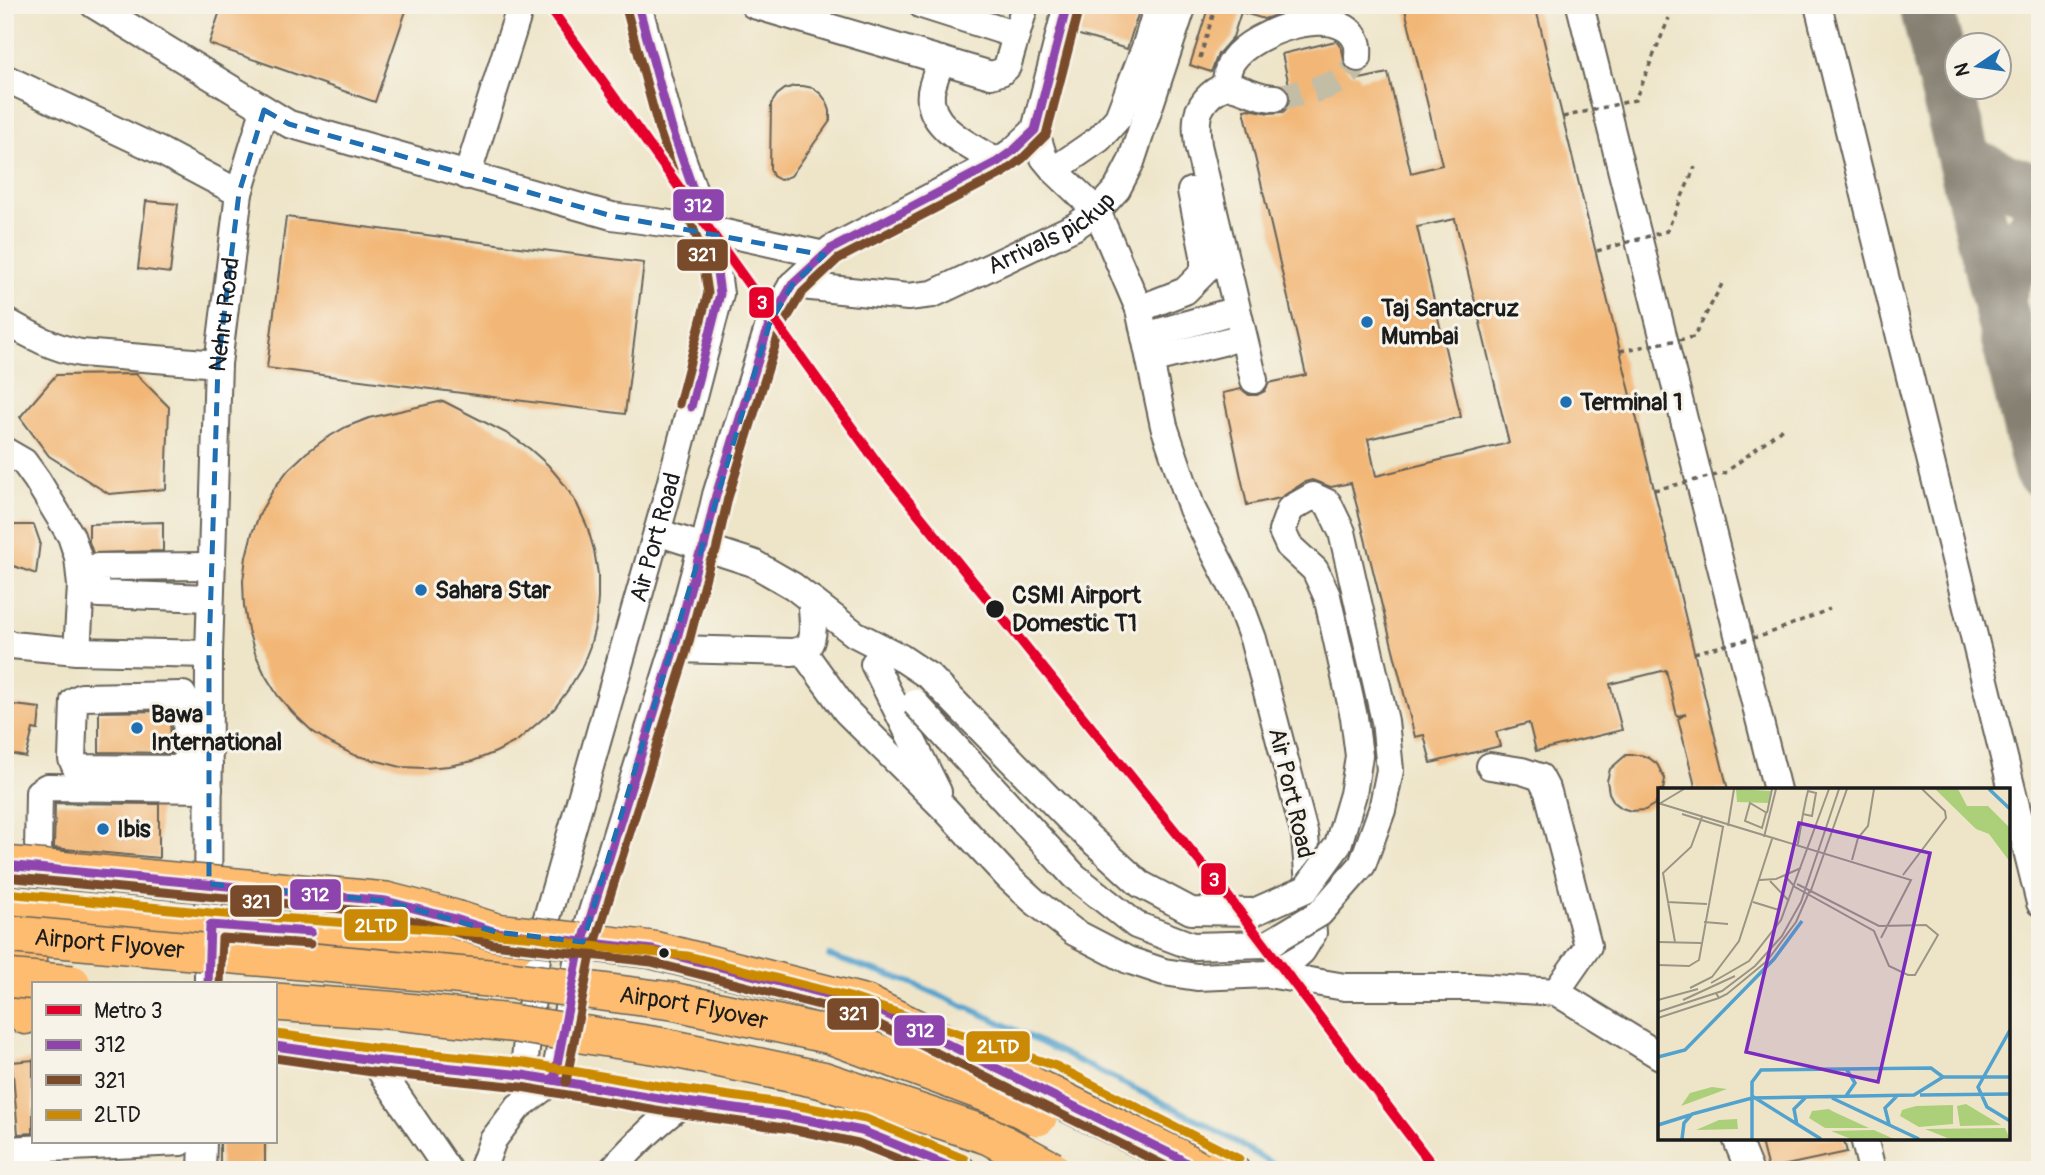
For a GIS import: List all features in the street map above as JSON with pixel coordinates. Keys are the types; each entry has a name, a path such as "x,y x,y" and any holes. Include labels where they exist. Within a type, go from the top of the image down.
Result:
{"highway":[{"path":"5,865 386,901 496,932 653,950 866,1004 1175,1156 1198,1170"},
{"name":"Airport Flyover","path":"5,934 510,980 671,1001 830,1035 997,1097 1145,1170"},
{"name":"Airport Flyover","path":"5,978 50,982"},
{"name":"Airport Flyover","path":"276,1002 510,1023 665,1046 822,1080 989,1136 1052,1170"}],"main road":[{"path":"21,1018 20,907 209,925 538,949 578,957 685,968 846,1009 1052,1078 1233,1170"},
{"path":"276,1046 373,1060 539,1077 793,1117 862,1131 959,1170"}],"street":[{"path":"94,5 289,124 612,216 707,229 824,255"},
{"path":"467,176 521,5"},
{"name":"Air Port Road","path":"539,1077 538,949 657,532 720,294 714,250 671,126 637,5"},
{"path":"754,5 991,75 1007,67 1025,5"},
{"path":"922,5 1016,34"},
{"path":"1035,131 1067,5"},
{"name":"Arrivals pickup","path":"1035,131 1044,158 1054,170 1099,139 1118,118 1158,5"},
{"name":"Arrivals pickup","path":"792,285 908,297 933,294 1074,227 1097,211 1117,189 1131,162 1183,5"},
{"path":"1580,5 1776,788"},
{"path":"1818,5 2040,903"},
{"path":"1225,86 1227,70 1241,51 1280,27 1312,13 1349,30 1356,39 1358,58"},
{"path":"941,60 931,94 937,118 947,130 997,162"},
{"path":"1139,309 1185,291 1204,272 1204,256 1184,141 1187,108 1199,70"},
{"path":"5,78 240,193"},
{"path":"1254,380 1196,134 1199,111 1215,90 1225,86 1237,87 1266,99 1275,98"},
{"name":"Nehru Road","path":"208,982 209,867 201,774 209,654 218,364 240,193 264,110"},
{"name":"Air Port Road","path":"539,1077 674,649 699,556 704,547 716,495 769,325 792,285 831,248 997,162 1035,131"},
{"name":"Air Port Road","path":"1054,170 1097,211 1139,309 1164,426 1192,509 1237,596 1253,639 1305,836 1313,933 1302,951 1268,974"},
{"path":"1147,348 1237,310"},
{"path":"5,321 46,343 81,353 218,364"},
{"path":"1147,348 1243,337"},
{"path":"5,451 24,462 71,536 78,557 81,586 77,651"},
{"path":"657,532 753,563 793,586 855,634 900,657 930,677 1071,821 1140,884 1192,911 1254,912 1306,889 1338,845 1353,794 1359,756 1354,717 1327,596 1315,570 1289,545 1282,531 1290,509 1313,496 1328,503 1342,532 1385,721 1390,770 1382,810 1362,864 1320,913 1268,944 1192,946 1136,925 1074,876 915,703 874,664"},
{"path":"210,598 99,594 95,590 95,569 211,566"},
{"path":"674,649 802,650 812,641 811,599"},
{"path":"855,634 874,664 946,810"},
{"path":"7,645 77,651 209,654"},
{"path":"802,650 846,710 1034,901 1074,932 1128,960 1164,972 1197,976 1268,974 1345,987 1475,986 1556,992 1658,1055"},
{"path":"161,695 162,653"},
{"path":"181,695 185,698 201,774 182,769 76,768 73,763 76,699 181,695"},
{"path":"1490,766 1540,777 1548,792 1588,946 1556,992"},
{"path":"201,774 47,787 39,792 38,853 47,864 209,867"},
{"path":"373,1060 448,1170"},
{"path":"482,1170 493,1140 539,1077"},
{"path":"612,1170 634,1144 685,1102"},
{"path":"1737,1140 1749,1170"},
{"path":"1864,1140 1871,1170"},
{"path":"5,1150 137,1144"},
{"path":"202,1170 203,1144"}],"path":[{"path":"1199,70 1216,5"},
{"path":"1563,117 1635,100 1669,19"},
{"path":"1597,251 1667,231 1696,167"},
{"path":"1620,351 1694,337 1722,284"},
{"path":"1654,489 1725,473 1784,427"},
{"path":"1694,653 1765,635 1830,609"}],"highlighted area":[{"path":"264,110 289,124 612,216 824,255 792,285 769,325 583,942 496,932 386,901 209,884 209,654 218,364 239,193"}],"building":[{"path":"222,5 408,5 375,102 209,44"},
{"path":"1082,5 1141,5 1127,49 1076,34"},
{"path":"1209,5 1281,5 1279,14 1264,19 1241,12 1233,37 1218,54 1211,72 1190,65"},
{"name":"Terminal 1","path":"1404,5 1535,5 1728,788 1695,788 1678,719 1686,714 1677,716 1666,670 1610,684 1622,730 1536,751 1529,723 1496,732 1500,746 1431,763 1424,735 1415,737 1351,483 1331,487 1312,480 1280,498 1247,505 1223,393 1241,389 1249,395 1257,395 1265,391 1269,383 1306,375 1244,110 1283,112 1292,98 1282,54 1336,41 1342,49 1345,66 1350,72 1358,74 1360,79 1388,73 1411,173 1442,165","holes":["1455,219 1509,443 1376,476 1368,439 1461,417 1417,227"]},
{"path":"794,86 813,88 821,94 830,111 830,121 791,176 780,180 773,176 770,169 771,104 777,95"},
{"path":"146,201 178,204 170,273 138,269"},
{"path":"286,217 644,263 625,414 267,368"},
{"path":"136,374 169,407 166,489 109,494 49,456 20,417 56,375"},
{"name":"Sahara Star","path":"443,401 510,435 548,465 564,484 587,526 594,550 598,574 596,623 581,669 568,690 554,709 517,741 473,761 425,768 401,767 354,755 332,744 312,731 278,696 255,653 248,630 243,581 252,533 261,511 288,470 306,453 346,427 369,418"},
{"path":"163,522 163,551 93,553 89,542 89,524"},
{"path":"5,525 34,525 40,542 36,574 5,563"},
{"path":"5,704 40,708 38,730 33,729 26,757 5,753"},
{"name":"Bawa International","path":"170,711 171,753 99,752 99,712"},
{"path":"1626,755 1641,755 1657,764 1665,779 1663,788 1658,788 1655,804 1645,810 1631,811 1614,802 1607,781 1610,769"},
{"name":"Ibis","path":"55,803 159,804 159,858 54,848"},
{"path":"32,1060 32,1133 18,1134 12,1062"},
{"path":"1761,1140 1844,1140 1847,1152 1768,1169"},
{"path":"220,1144 265,1144 265,1170 220,1170"}],"waterway":[{"path":"829,956 912,983 991,1018 1202,1122 1283,1170"}],"taxiway":[{"path":"1926,5 2040,470"},
{"path":"1964,161 2004,180 2040,192"},
{"path":"1998,298 2015,257 2040,220"}],"tunnel":[{"path":"1275,98 1335,83 1352,69 1358,58"}],"metro line":[{"name":"3","path":"548,5 878,464 1226,894 1436,1170"}],"transit line":[{"name":"312","path":"638,5 671,126 714,250 720,294 691,407"},
{"name":"312","path":"554,1080 578,957 674,649 699,556 704,547 716,495 769,325 792,285 831,249 997,162 1035,130 1067,5"},
{"name":"321","path":"626,8 659,130 702,253 708,293 679,404"},
{"name":"321","path":"566,1082 590,960 686,653 710,561 716,551 728,498 780,330 802,293 838,259 1003,173 1046,135 1079,8"},
{"name":"312","path":"5,865 386,901 496,932 653,950 866,1004 1175,1156 1198,1170"},
{"name":"321","path":"5,877 384,913 493,944 651,962 862,1016 1174,1170"},
{"name":"2LTD","path":"6,893 211,913 539,937 580,945 688,956 850,997 1056,1066 1239,1159"},
{"name":"312","path":"208,982 210,925 311,932"},
{"name":"321","path":"220,982 222,938 310,944"},
{"name":"2LTD","path":"277,1034 374,1048 525,1063 795,1105 866,1119 964,1159"},
{"name":"312","path":"276,1046 373,1060 523,1075 793,1117 862,1131 958,1170"},
{"name":"321","path":"276,1058 372,1072 521,1087 791,1129 858,1143 926,1170"}],"place":[{"name":"Taj Santacruz Mumbai","path":"1367,322"},
{"name":"Terminal 1","path":"1566,402"},
{"name":"Sahara Star","path":"421,590"},
{"name":"CSMI Airport Domestic T1","path":"995,609"},
{"name":"Bawa International","path":"137,728"},
{"name":"Ibis","path":"103,829"}]}
